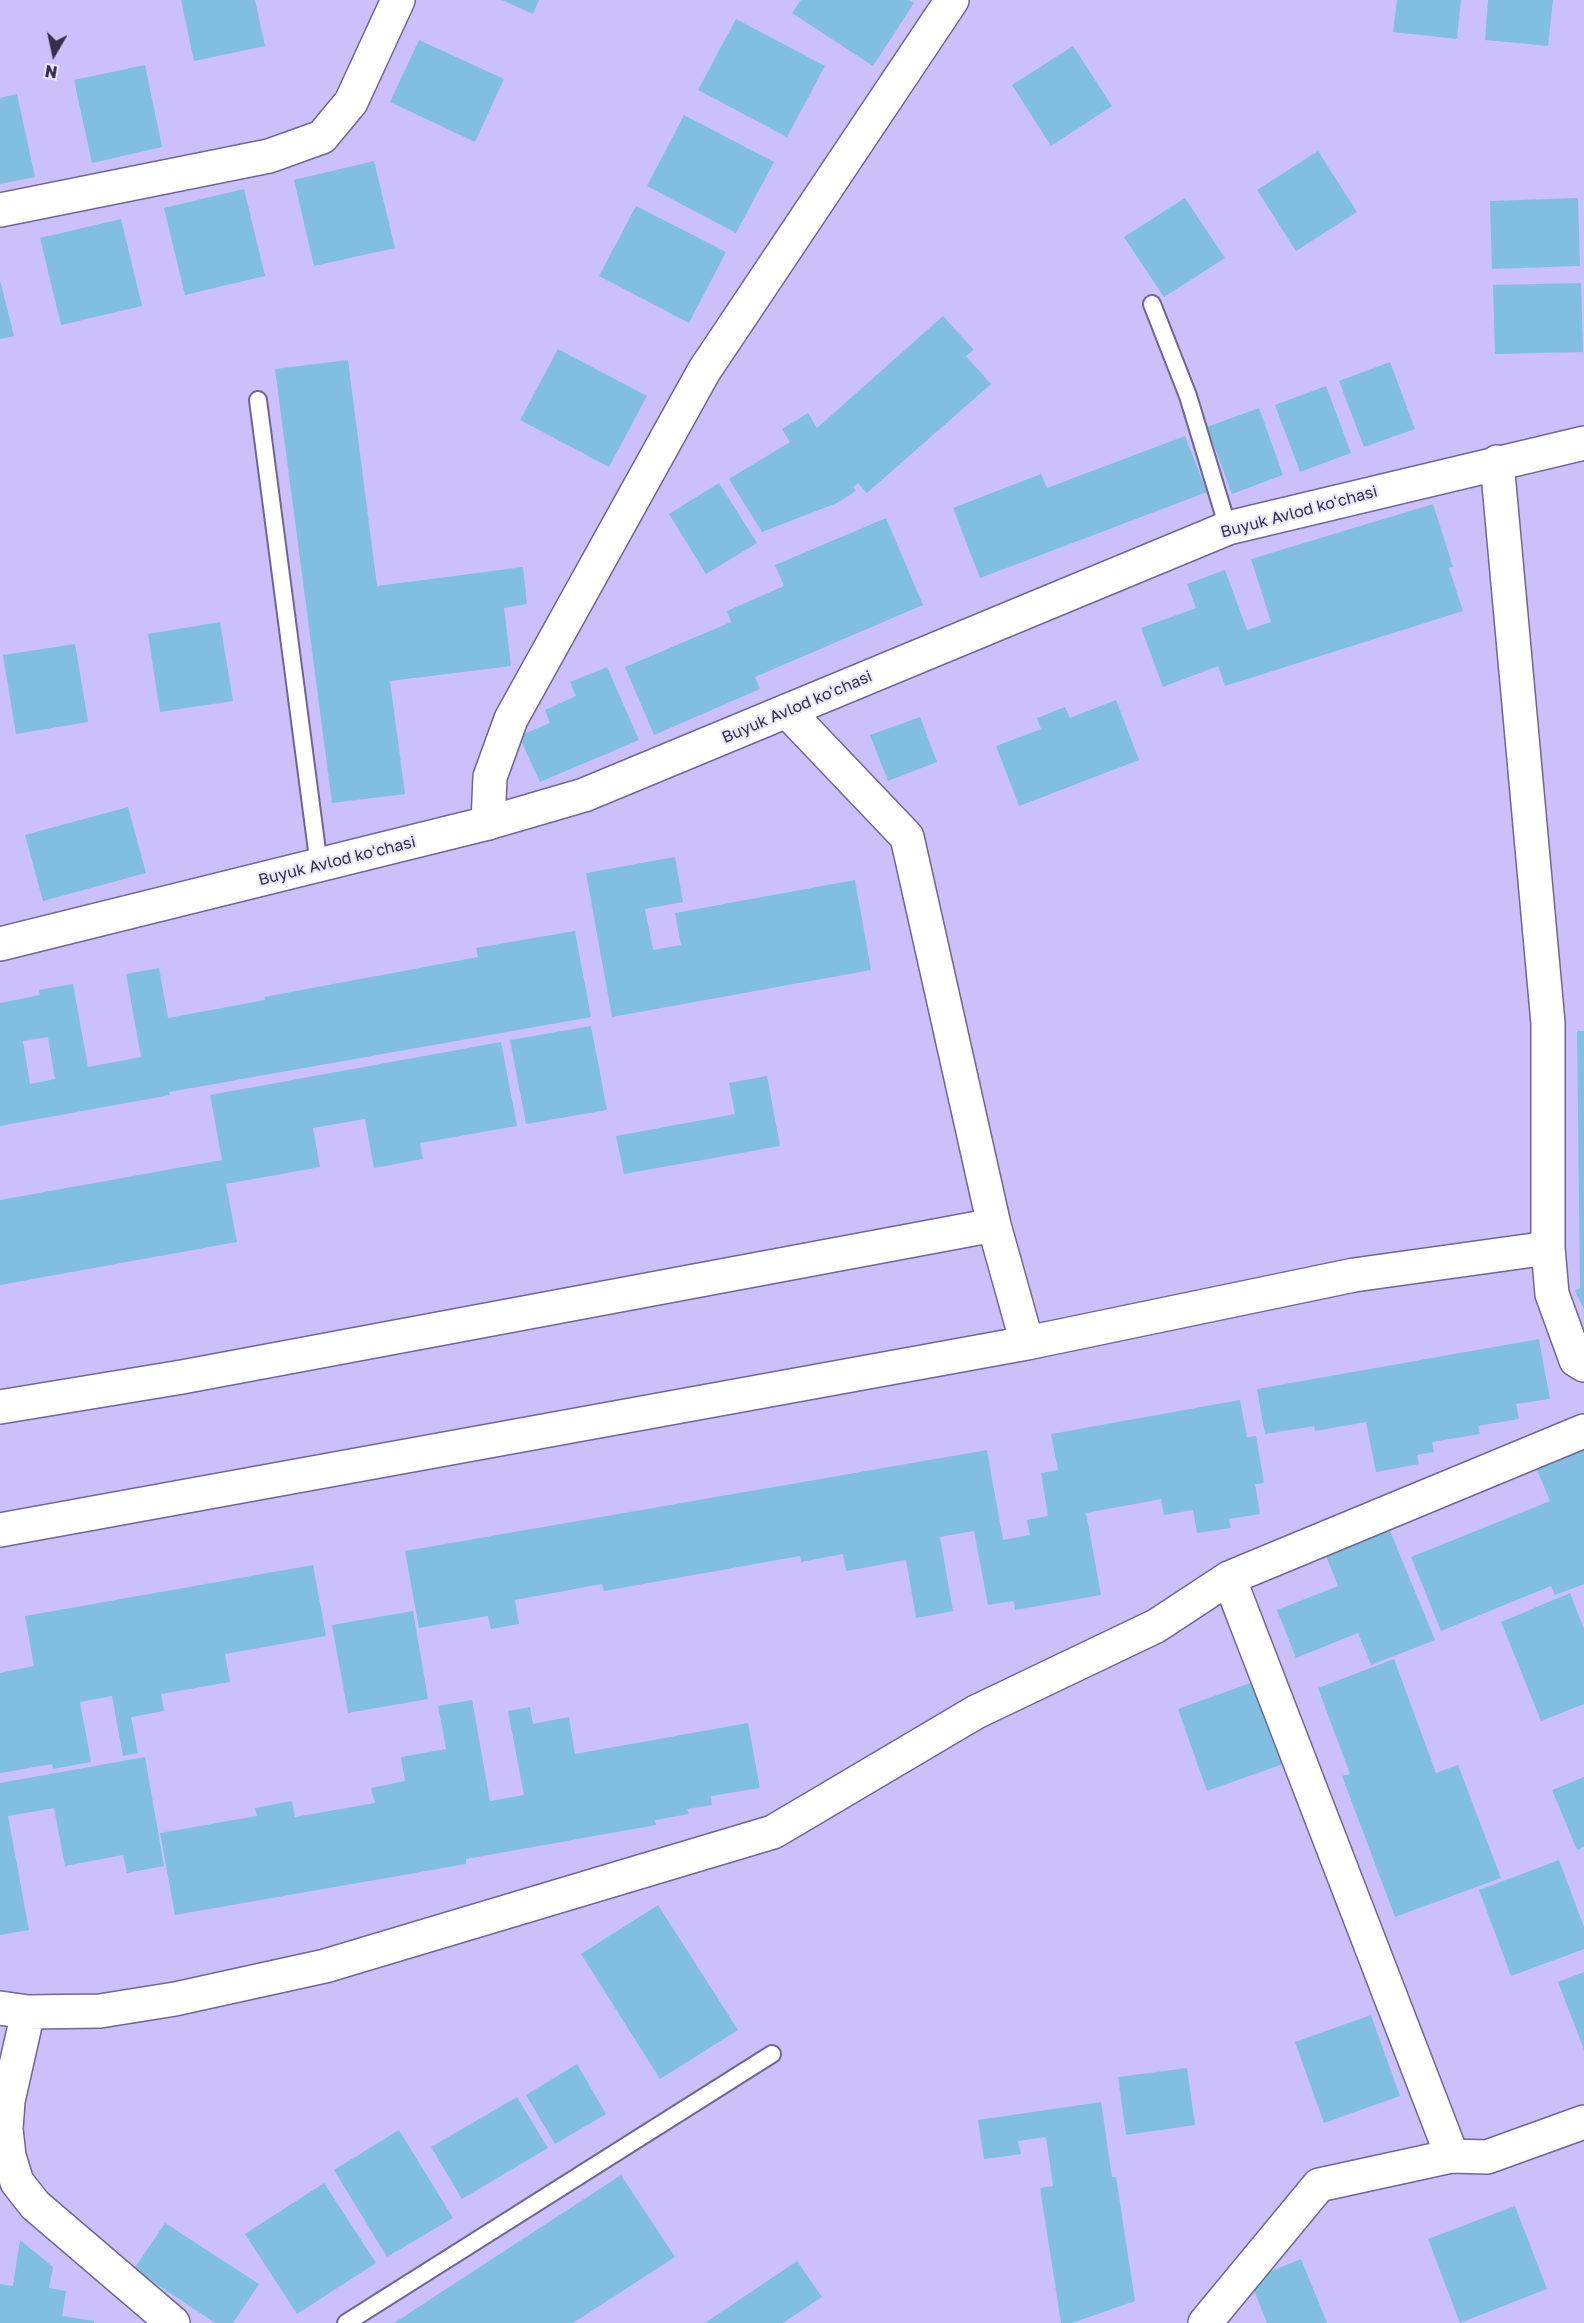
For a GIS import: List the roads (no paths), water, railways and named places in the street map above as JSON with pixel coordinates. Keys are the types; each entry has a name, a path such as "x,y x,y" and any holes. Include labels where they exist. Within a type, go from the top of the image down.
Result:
{"street":[{"path":"0,210 269,156 322,137 351,102 398,0"},
{"path":"489,824 490,777 511,719 704,371 952,0"},
{"name":"Buyuk Avlod koʻchasi","path":"0,944 489,824 584,795 1228,528 1584,443"},
{"path":"1497,462 1548,1023 1548,1248 1552,1294 1576,1360 1584,1365"},
{"path":"787,711 907,837 994,1225 1027,1343"},
{"path":"0,1407 182,1377 994,1225"},
{"path":"0,1530 1027,1343 1354,1275 1548,1248"},
{"path":"173,2323 35,2205 16,2182 9,2157 6,2129 14,2010 100,2011 175,1999 325,1966 774,1832 976,1712 1156,1626 1229,1578 1584,1431"},
{"path":"1229,1578 1452,2156"},
{"path":"1205,2323 1319,2185 1452,2156 1488,2157 1584,2122"}],"lane":[{"path":"1152,304 1188,396 1228,528"},
{"path":"258,400 319,866"},
{"path":"346,2323 772,2054"}]}
